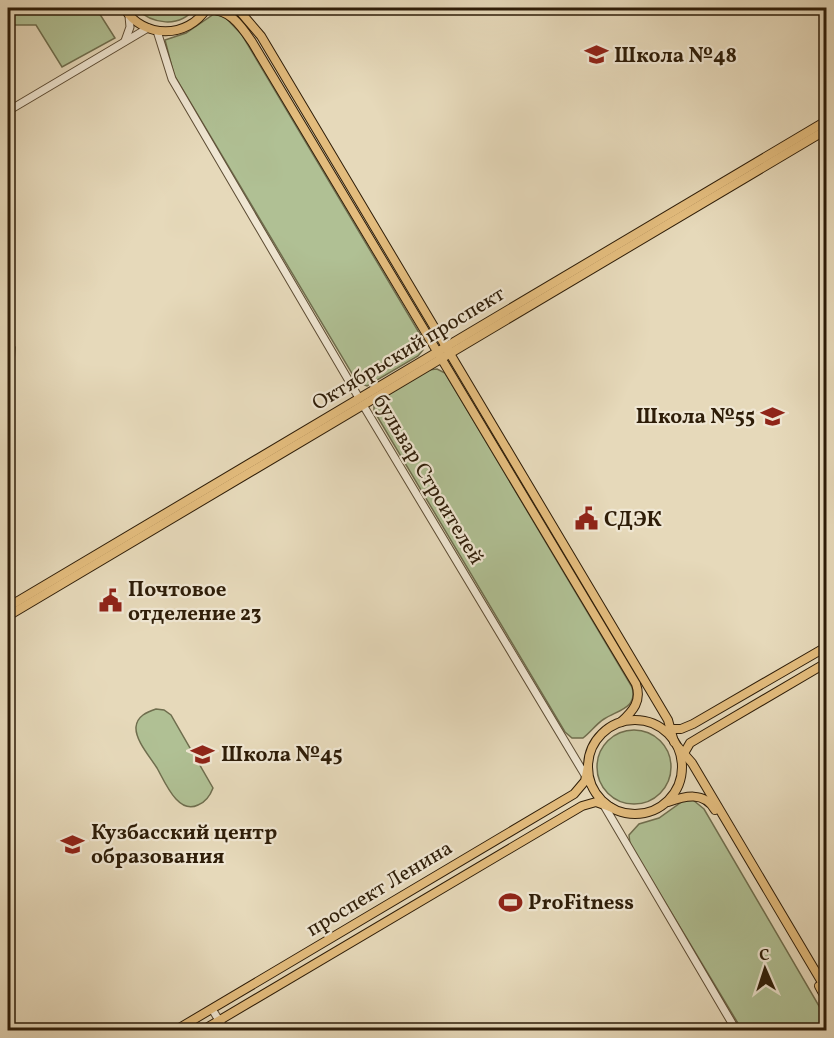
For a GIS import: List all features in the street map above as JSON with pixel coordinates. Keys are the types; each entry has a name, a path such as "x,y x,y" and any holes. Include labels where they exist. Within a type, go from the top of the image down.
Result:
{"main road":[{"path":"124,8 129,16 153,30 184,28 206,9 223,11 236,21 248,36 440,355 636,684 638,701 631,713 621,722 608,728 597,739 590,751 586,777"},
{"path":"237,8 261,36 672,730 682,764"},
{"name":"Октябрьский проспект","path":"639,237 826,121"},
{"name":"Октябрьский проспект","path":"8,607 826,130"},
{"name":"Октябрьский проспект","path":"8,615 361,401"},
{"path":"621,722 637,720 672,730 693,724 826,647"},
{"path":"665,803 679,784 684,752 690,743 826,663"},
{"path":"659,726 684,752 826,989"},
{"path":"588,766 591,785 604,802 634,814 650,812 665,803 696,796 712,804 826,999"},
{"name":"проспект Ленина","path":"176,1030 574,794 586,777"},
{"name":"проспект Ленина","path":"203,1030 582,806 604,802"}],"street":[{"path":"125,41 130,27 129,16"},
{"path":"8,111 125,41 153,30"},
{"name":"бульвар Строителей","path":"153,30 172,79 361,401 591,785"},
{"path":"604,802 736,1030"},
{"path":"212,1009 225,1030"}],"green space":[{"path":"8,8 96,8 115,38 62,67 36,25 8,25"},
{"path":"135,8 195,8 181,19 165,22 149,18"},
{"path":"214,14 225,17 242,35 424,341 423,350 418,356 367,386 357,382 174,75 165,40 186,33"},
{"path":"8,341 15,347 14,361 8,364"},
{"path":"437,369 445,373 632,687 632,700 629,704 601,721 583,738 572,738 565,732 374,411 374,403 428,370"},
{"path":"156,709 164,710 171,715 213,788 211,794 201,804 191,807 178,801 140,743 136,732 138,720"},
{"path":"627,730 641,730 655,736 665,746 671,760 671,774 665,788 655,798 641,804 627,804 613,798 603,788 597,774 597,760 603,746 613,736"},
{"path":"693,800 704,809 826,1018 826,1030 742,1030 630,844 629,835 639,824 659,818 683,801"}],"place":[{"name":"Школа №48","path":"596,55"},
{"name":"Школа №55","path":"773,416"},
{"name":"СДЭК","path":"586,519"},
{"name":"Почтовое отделение 23","path":"110,601"},
{"name":"Школа №45","path":"203,754"},
{"name":"Кузбасский центр образования","path":"73,844"},
{"name":"ProFitness","path":"510,902"}]}
